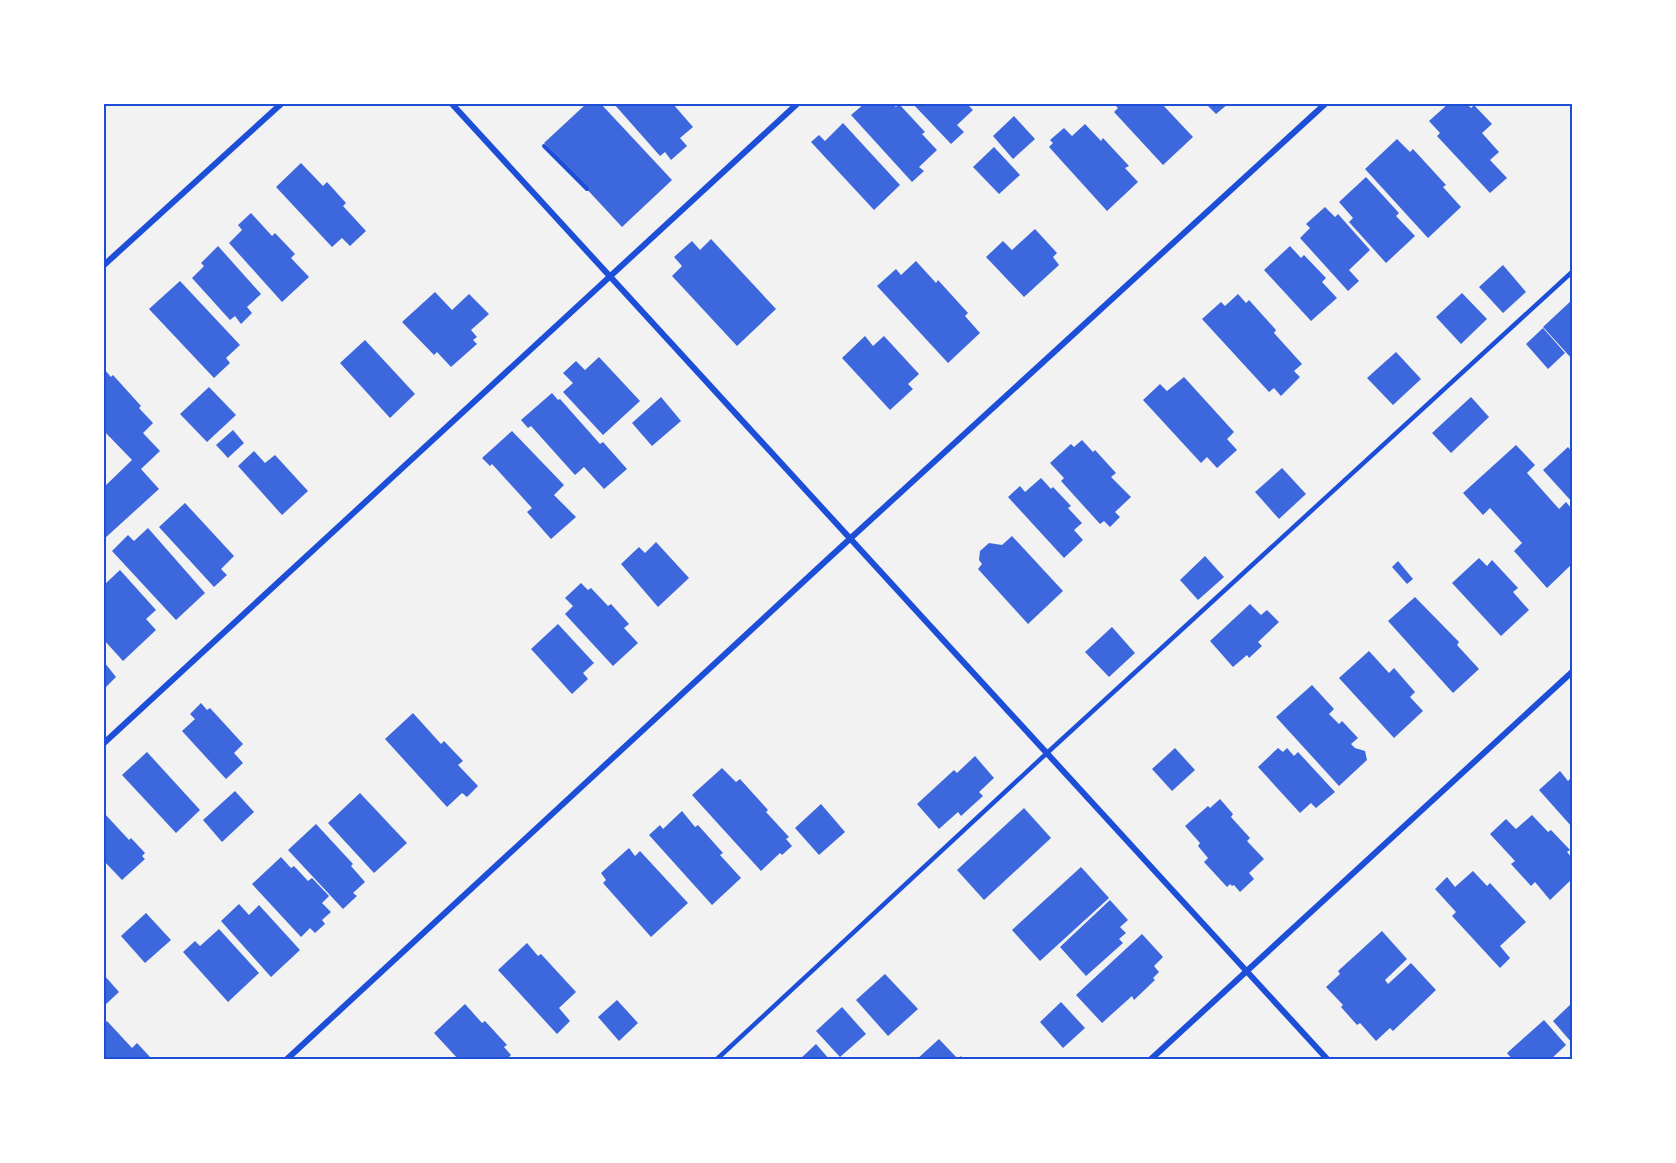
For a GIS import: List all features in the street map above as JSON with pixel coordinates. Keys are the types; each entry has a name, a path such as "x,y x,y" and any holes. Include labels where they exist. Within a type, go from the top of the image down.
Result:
{"street":[{"path":"104,265 280,104"},
{"path":"452,104 1328,1059"},
{"path":"104,743 797,104"},
{"path":"286,1059 850,538 1325,104"},
{"path":"1150,1059 1572,672"}],"lane":[{"path":"716,1059 1572,272"}],"path":[{"path":"544,146 587,189"}],"building":[{"path":"586,104 601,104 672,180 622,227 544,143"},
{"path":"614,104 673,104 693,127 680,138 687,146 671,160 665,152 660,156"},
{"path":"864,104 892,104 896,107 899,104 925,132 922,134 937,150 919,167 924,171 912,182 851,115"},
{"path":"913,104 967,104 973,110 957,125 964,132 951,144"},
{"path":"1114,104 1162,104 1193,137 1163,165 1114,112 1118,108"},
{"path":"1206,104 1228,104 1216,114"},
{"path":"1448,104 1467,104 1471,108 1474,105 1492,124 1482,133 1499,152 1490,160 1507,178 1490,193 1437,136 1440,133 1429,121"},
{"path":"1014,116 1035,139 1013,159 993,136"},
{"path":"843,123 900,185 874,210 811,142 819,135 825,141"},
{"path":"1085,124 1101,141 1103,138 1129,166 1125,168 1138,182 1107,211 1049,147 1053,143 1050,140 1064,128 1072,136"},
{"path":"1397,139 1410,152 1413,149 1446,185 1443,187 1461,207 1428,238 1365,169"},
{"path":"994,147 1020,175 999,194 973,167"},
{"path":"301,163 323,186 327,182 346,203 343,206 366,231 350,246 342,238 332,247 276,187"},
{"path":"1366,177 1399,213 1396,216 1415,236 1386,263 1349,222 1353,218 1339,202"},
{"path":"1325,207 1335,217 1338,214 1370,250 1349,270 1359,281 1348,291 1300,238 1310,228 1306,224"},
{"path":"251,213 272,236 275,233 295,254 291,258 309,277 282,302 229,243 242,230 238,225"},
{"path":"1035,229 1057,253 1053,257 1059,265 1024,297 986,257 1003,241 1012,250"},
{"path":"711,239 776,309 737,346 672,276 682,266 674,257 692,241 700,250"},
{"path":"218,246 261,294 247,307 252,313 241,324 235,316 230,320 192,278 204,266 201,263"},
{"path":"1290,246 1301,258 1304,255 1326,278 1322,282 1337,298 1311,321 1264,270"},
{"path":"916,261 936,283 938,280 968,313 965,316 980,333 948,363 877,286 896,269 901,275"},
{"path":"1503,265 1526,292 1503,313 1479,287"},
{"path":"180,281 240,345 226,358 230,363 214,378 149,309"},
{"path":"435,292 452,310 469,294 489,314 471,330 477,337 473,340 477,344 451,367 437,352 434,355 402,322"},
{"path":"1462,293 1487,319 1461,344 1436,317"},
{"path":"1238,294 1246,303 1249,300 1302,364 1294,371 1300,377 1281,396 1274,388 1269,392 1202,319 1221,302 1225,306"},
{"path":"1572,300 1572,359 1543,327"},
{"path":"1543,328 1565,353 1548,369 1526,344"},
{"path":"865,336 873,346 884,336 919,374 908,384 913,389 890,410 842,358"},
{"path":"365,340 415,394 390,418 340,363"},
{"path":"1396,352 1421,379 1393,405 1367,378"},
{"path":"599,357 640,401 603,435 563,392 573,383 563,373 576,361 585,370"},
{"path":"104,369 111,377 113,375 153,423 143,433 160,451 141,469 159,489 104,539 104,487 132,460 104,431"},
{"path":"1184,377 1234,432 1227,439 1237,450 1217,468 1207,457 1201,463 1143,400 1160,384 1167,391"},
{"path":"209,387 236,415 207,442 180,414"},
{"path":"552,393 600,444 603,442 627,469 604,489 584,467 575,475 531,426 528,428 521,420"},
{"path":"661,397 681,421 652,446 632,423"},
{"path":"1471,397 1489,417 1451,453 1432,433"},
{"path":"233,430 244,443 228,458 216,445"},
{"path":"512,431 564,485 554,495 576,517 551,539 527,512 532,508 492,464 490,466 482,458"},
{"path":"1082,440 1093,452 1095,450 1116,473 1111,477 1131,497 1115,512 1120,517 1110,527 1104,521 1100,524 1061,481 1064,478 1050,463 1071,444 1074,447"},
{"path":"1516,445 1535,465 1527,473 1559,509 1566,502 1572,509 1572,564 1547,588 1514,551 1522,543 1490,508 1483,515 1463,493"},
{"path":"1568,447 1572,452 1572,502 1543,470"},
{"path":"254,451 265,463 275,455 308,491 282,515 238,466"},
{"path":"1282,468 1306,494 1279,519 1255,492"},
{"path":"1041,478 1071,506 1068,508 1082,523 1074,530 1083,540 1064,558 1008,497 1020,486 1025,492"},
{"path":"185,503 234,556 221,569 227,575 214,587 159,527"},
{"path":"148,528 205,593 176,620 112,551 128,535 134,541"},
{"path":"1012,536 1063,591 1028,624 978,569 982,564 979,560 980,551 989,543 1002,545"},
{"path":"656,542 689,578 658,607 621,564 639,547 645,553"},
{"path":"1205,556 1224,577 1198,600 1180,580"},
{"path":"1479,558 1487,566 1492,560 1518,588 1513,592 1529,610 1501,636 1452,583"},
{"path":"1398,561 1413,579 1407,584 1392,567"},
{"path":"120,570 156,610 146,619 156,630 123,661 104,640 104,585"},
{"path":"581,583 588,590 591,588 608,606 611,604 629,624 624,628 638,643 613,666 565,614 573,606 565,598"},
{"path":"1415,597 1459,642 1457,645 1479,669 1453,693 1388,621"},
{"path":"1250,604 1261,615 1267,610 1279,622 1258,642 1262,646 1249,658 1247,655 1233,667 1210,641"},
{"path":"558,624 594,663 583,673 588,679 572,694 531,649"},
{"path":"1112,627 1135,653 1109,677 1085,652"},
{"path":"1369,651 1389,673 1394,668 1415,692 1410,697 1423,711 1394,738 1339,678"},
{"path":"104,662 116,677 104,689"},
{"path":"1312,685 1334,709 1329,714 1339,724 1342,721 1358,738 1351,744 1365,751 1367,760 1339,786 1276,717"},
{"path":"201,703 207,710 210,708 243,744 234,753 243,763 226,779 182,731 195,719 190,714"},
{"path":"413,713 441,744 444,741 463,761 458,765 478,786 467,797 462,793 447,807 385,739"},
{"path":"1175,748 1195,770 1172,791 1152,769"},
{"path":"1278,748 1283,752 1287,748 1294,756 1298,752 1335,792 1316,808 1311,803 1300,813 1258,767"},
{"path":"147,752 200,810 176,833 122,775"},
{"path":"975,756 994,778 979,792 983,796 961,816 958,812 939,829 917,804 954,770 957,773"},
{"path":"722,768 736,782 740,779 789,837 786,839 792,846 782,855 780,853 761,871 692,795"},
{"path":"1560,771 1568,781 1572,777 1572,827 1539,790"},
{"path":"235,791 254,812 222,842 203,820"},
{"path":"360,793 407,843 374,873 328,823"},
{"path":"1220,799 1233,814 1231,817 1250,838 1247,841 1264,859 1249,873 1254,879 1240,892 1234,885 1230,884 1227,887 1204,862 1208,858 1198,846 1200,843 1185,826"},
{"path":"821,804 845,832 819,855 795,828"},
{"path":"1024,808 1051,838 984,900 957,870"},
{"path":"682,811 695,827 698,825 723,853 720,855 741,878 712,905 649,835 660,825 663,829"},
{"path":"104,813 129,840 131,838 145,853 142,856 145,859 122,880 104,861"},
{"path":"1532,815 1548,832 1551,830 1570,850 1567,852 1572,858 1572,879 1550,900 1535,882 1531,886 1511,864 1515,861 1490,834 1506,819 1516,829"},
{"path":"316,824 353,864 351,866 365,882 353,893 357,896 343,909 288,850"},
{"path":"629,848 635,856 640,851 688,903 651,937 603,883 606,880 601,873"},
{"path":"281,857 291,868 294,866 308,881 312,878 329,896 322,903 331,912 322,920 325,924 315,933 310,928 301,937 252,884"},
{"path":"1081,867 1109,898 1040,961 1012,930"},
{"path":"1473,871 1487,886 1490,883 1526,922 1500,946 1510,958 1500,968 1452,916 1456,912 1435,889 1447,877 1455,887"},
{"path":"1110,900 1128,920 1120,927 1126,933 1119,939 1123,943 1086,976 1060,947"},
{"path":"239,904 249,915 259,905 300,950 271,977 221,921"},
{"path":"146,913 171,940 145,963 121,936"},
{"path":"219,929 259,973 228,1002 183,952 195,941 200,946"},
{"path":"1382,931 1407,959 1385,980 1388,984 1411,963 1436,990 1393,1031 1390,1028 1376,1041 1360,1023 1357,1025 1326,987 1340,974 1338,971"},
{"path":"1142,934 1163,957 1154,966 1159,972 1153,978 1155,980 1134,1000 1132,996 1102,1023 1076,995"},
{"path":"527,943 538,956 541,954 576,992 559,1008 570,1021 557,1034 498,970"},
{"path":"885,974 918,1009 888,1036 856,1000"},
{"path":"104,975 119,992 104,1006"},
{"path":"617,1000 638,1023 619,1041 598,1017"},
{"path":"1061,1002 1085,1028 1063,1048 1040,1022"},
{"path":"1572,1003 1572,1043 1553,1021"},
{"path":"465,1004 482,1023 485,1021 507,1045 504,1047 511,1055 506,1060 459,1060 434,1033"},
{"path":"842,1007 866,1034 840,1057 816,1031"},
{"path":"1544,1020 1566,1045 1550,1060 1513,1060 1507,1053"},
{"path":"107,1021 132,1048 137,1043 150,1057 147,1060 104,1060 104,1024"},
{"path":"939,1039 958,1059 961,1056 964,1060 916,1060"},
{"path":"816,1044 830,1060 799,1060"}]}
